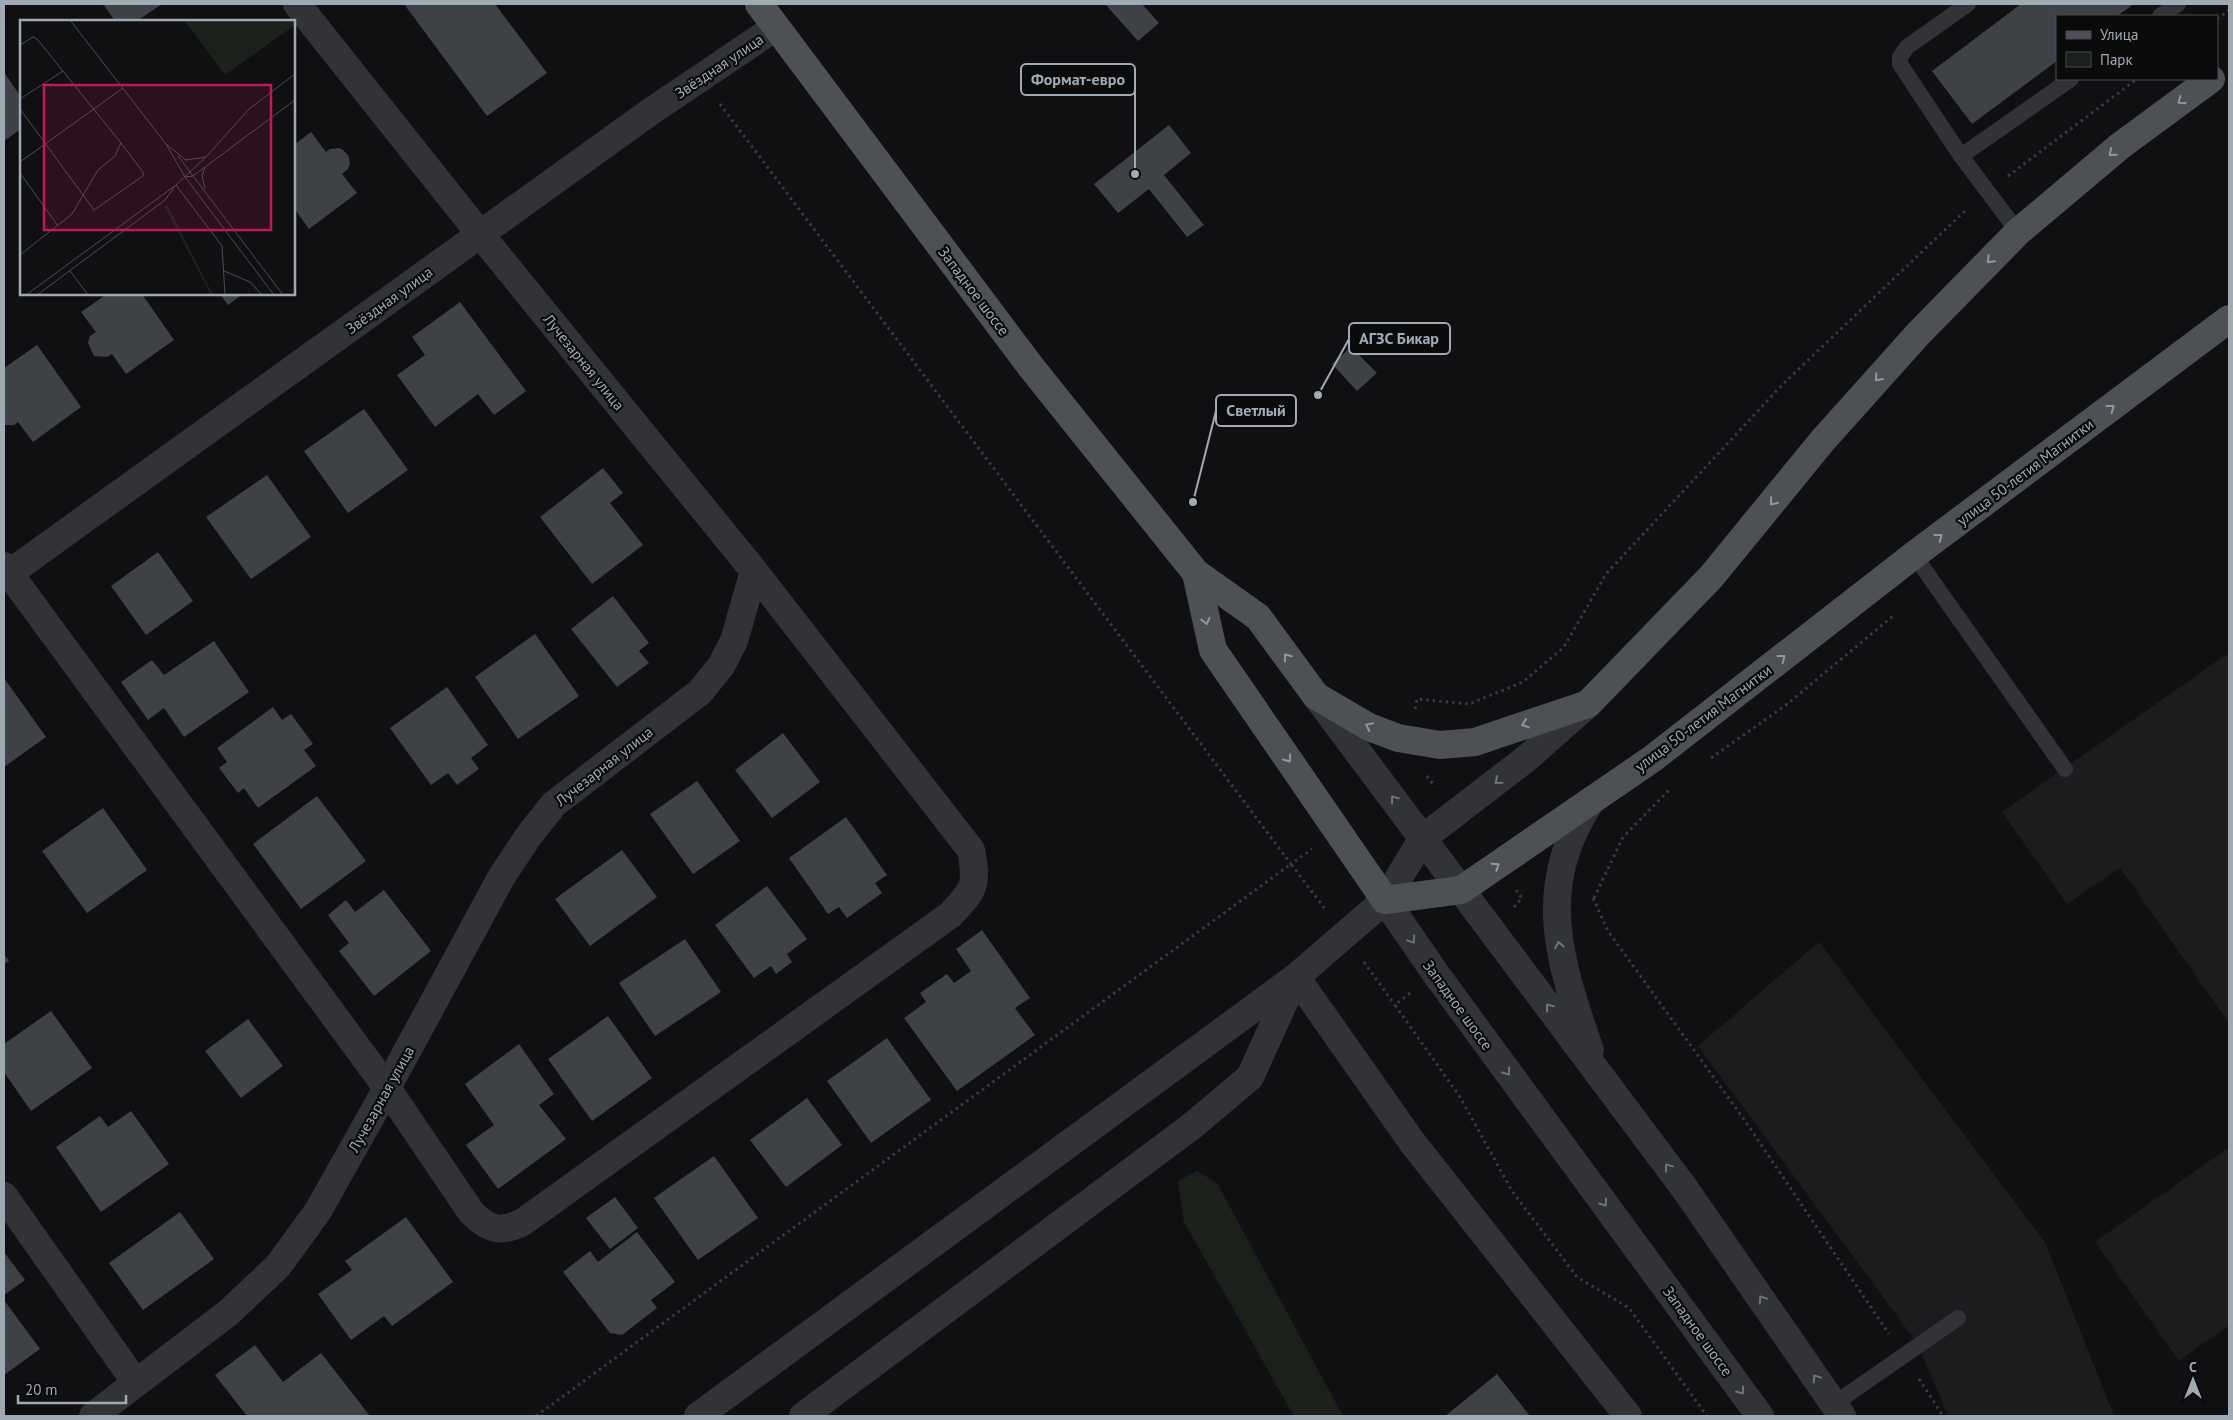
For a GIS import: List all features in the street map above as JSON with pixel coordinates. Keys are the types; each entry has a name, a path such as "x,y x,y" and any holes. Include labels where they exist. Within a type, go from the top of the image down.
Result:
{"main road":[{"name":"Западное шоссе","path":"759,4 1031,367 1196,573 1258,617 1316,696"},
{"path":"2218,74 2229,66"},
{"path":"1316,696 1369,727 1398,738 1440,745 1475,742 1588,704 1711,577 1855,404 1919,333 2018,232 2120,146 2210,80"},
{"name":"улица 50-летия Магнитки","path":"1385,900 1461,890 1652,759 1914,555 2229,319"},
{"name":"Западное шоссе","path":"1196,573 1213,650 1385,900"}],"street":[{"name":"Лучезарная улица","path":"93,1416 228,1313 278,1266 318,1211 502,876 530,834 554,804 700,692 721,666 734,641 754,571 480,234 297,4"},
{"name":"Звёздная улица","path":"5,572 700,78 776,27"},
{"path":"5,572 387,1088 471,1212 481,1223 493,1228 510,1228 523,1222 950,915 970,895 976,874 971,850 754,571"},
{"name":"Западное шоссе","path":"1316,696 1685,1189 1838,1410"},
{"path":"698,1416 1296,976 1385,900 1423,838 1527,758 1588,704"},
{"name":"Западное шоссе","path":"1590,801 1575,824 1565,851 1557,898 1557,936 1567,982 1599,1074"},
{"name":"Западное шоссе","path":"1385,900 1436,974 1760,1416"},
{"path":"803,1416 1192,1126 1250,1077 1296,976"},
{"path":"1296,976 1412,1142 1628,1416"},
{"path":"4,1196 136,1383"}],"lane":[{"path":"1968,4 1907,47 1900,57 1903,69 1961,156 2018,232"},
{"path":"2162,15 2178,4"},
{"path":"1961,156 2070,80"},
{"path":"1914,555 2065,769"},
{"path":"1838,1410 1904,1356 1958,1318"}],"path":[{"path":"2218,18 2229,10"},
{"path":"700,78 1344,935 1460,1097 1512,1191 1577,1277 1629,1308 1707,1416"},
{"path":"1456,814 1422,770 1404,756 1417,700 1469,704 1523,682 1564,647 1606,574 1782,384 1987,191 2136,80"},
{"path":"1709,759 1786,706 1933,582"},
{"path":"1672,787 1623,837 1594,898 1608,932 1743,1118 1943,1416"},
{"path":"536,1416 1337,830"},
{"path":"1497,865 1522,898"},
{"path":"1493,932 1522,898 1594,898"},
{"path":"1394,1005 1436,974"}],"shaded area":[{"path":"2227,654 2229,657 2229,1023 2120,868 2067,904 2002,812"},
{"path":"1819,942 2045,1242 2114,1416 1948,1416 1917,1343 1698,1046"},
{"path":"2229,1147 2229,1325 2179,1361 2095,1242"}],"green space":[{"path":"1197,1171 1217,1183 1343,1416 1294,1416 1184,1222 1178,1181"}],"building":[{"path":"103,4 162,4 138,20 114,20"},
{"path":"404,4 495,4 547,73 487,116"},
{"path":"1105,4 1142,4 1159,23 1138,41"},
{"path":"2021,4 2134,4 2118,15 2056,15 2056,62 1972,124 1932,71"},
{"path":"4,72 20,96 20,130 4,141"},
{"path":"1169,125 1191,153 1164,175 1204,225 1187,237 1149,189 1118,213 1094,184"},
{"path":"311,132 326,152 330,149 339,148 343,150 348,155 350,163 348,169 342,174 357,193 309,229 295,209 295,144"},
{"path":"106,295 143,295 174,340 126,374 112,354 107,357 94,356 88,343 90,336 96,332 81,312"},
{"path":"221,295 242,295 228,305"},
{"path":"460,302 526,391 494,415 478,394 435,427 397,375 425,355 412,337"},
{"path":"37,345 81,407 33,442 18,422 14,425 4,425 4,368"},
{"path":"1351,347 1377,373 1357,391 1332,364"},
{"path":"364,409 408,470 348,513 304,451"},
{"path":"603,468 623,493 610,503 643,545 592,584 540,517"},
{"path":"267,475 311,537 251,579 206,517"},
{"path":"158,552 193,601 146,635 111,586"},
{"path":"613,596 649,643 639,651 649,663 617,687 571,629"},
{"path":"535,634 579,696 518,739 475,677"},
{"path":"214,641 249,692 184,737 164,708 148,720 121,682 152,660 164,675"},
{"path":"4,678 46,737 4,767"},
{"path":"447,687 488,745 471,758 479,769 457,785 448,773 431,785 390,728"},
{"path":"273,707 282,720 291,714 313,744 304,750 316,766 258,808 244,788 238,793 219,768 227,762 217,748"},
{"path":"783,733 820,782 772,818 735,770"},
{"path":"697,781 740,841 693,874 650,814"},
{"path":"317,796 366,861 301,909 253,844"},
{"path":"103,808 147,870 87,913 42,851"},
{"path":"846,817 887,875 875,883 882,893 847,918 839,907 828,914 789,858"},
{"path":"622,850 657,897 590,946 555,899"},
{"path":"767,886 807,939 787,954 792,962 776,974 771,966 754,978 715,925"},
{"path":"384,890 431,951 374,996 339,951 349,943 328,915 346,900 355,912"},
{"path":"982,930 1030,998 1015,1008 1035,1035 957,1091 904,1018 926,1002 920,993 947,974 954,983 971,971 956,949"},
{"path":"685,939 721,992 655,1036 619,983"},
{"path":"4,954 9,961 4,964"},
{"path":"51,1011 92,1068 31,1111 4,1072 4,1044"},
{"path":"608,1016 652,1078 592,1121 548,1059"},
{"path":"248,1019 283,1066 241,1098 205,1051"},
{"path":"887,1038 931,1100 871,1143 827,1081"},
{"path":"519,1044 554,1094 539,1105 566,1139 498,1189 466,1145 494,1125 465,1084"},
{"path":"807,1098 842,1145 786,1187 750,1140"},
{"path":"131,1111 169,1164 101,1212 56,1147 100,1116 108,1127"},
{"path":"714,1156 758,1218 698,1260 654,1198"},
{"path":"615,1197 638,1228 610,1249 586,1218"},
{"path":"180,1212 214,1259 143,1310 109,1263"},
{"path":"406,1217 453,1282 392,1326 384,1316 351,1340 318,1294 352,1270 345,1261"},
{"path":"637,1232 675,1282 651,1300 657,1308 622,1335 610,1333 563,1272 590,1251 598,1262"},
{"path":"4,1252 25,1280 4,1295"},
{"path":"4,1300 40,1349 4,1375"},
{"path":"255,1345 283,1382 321,1353 370,1416 247,1416 215,1375"},
{"path":"1497,1374 1530,1416 1445,1416"}],"place":[{"name":"Формат-евро","path":"1135,174"},
{"name":"АГЗС Бикар","path":"1318,395"},
{"name":"Светлый","path":"1193,502"}]}
